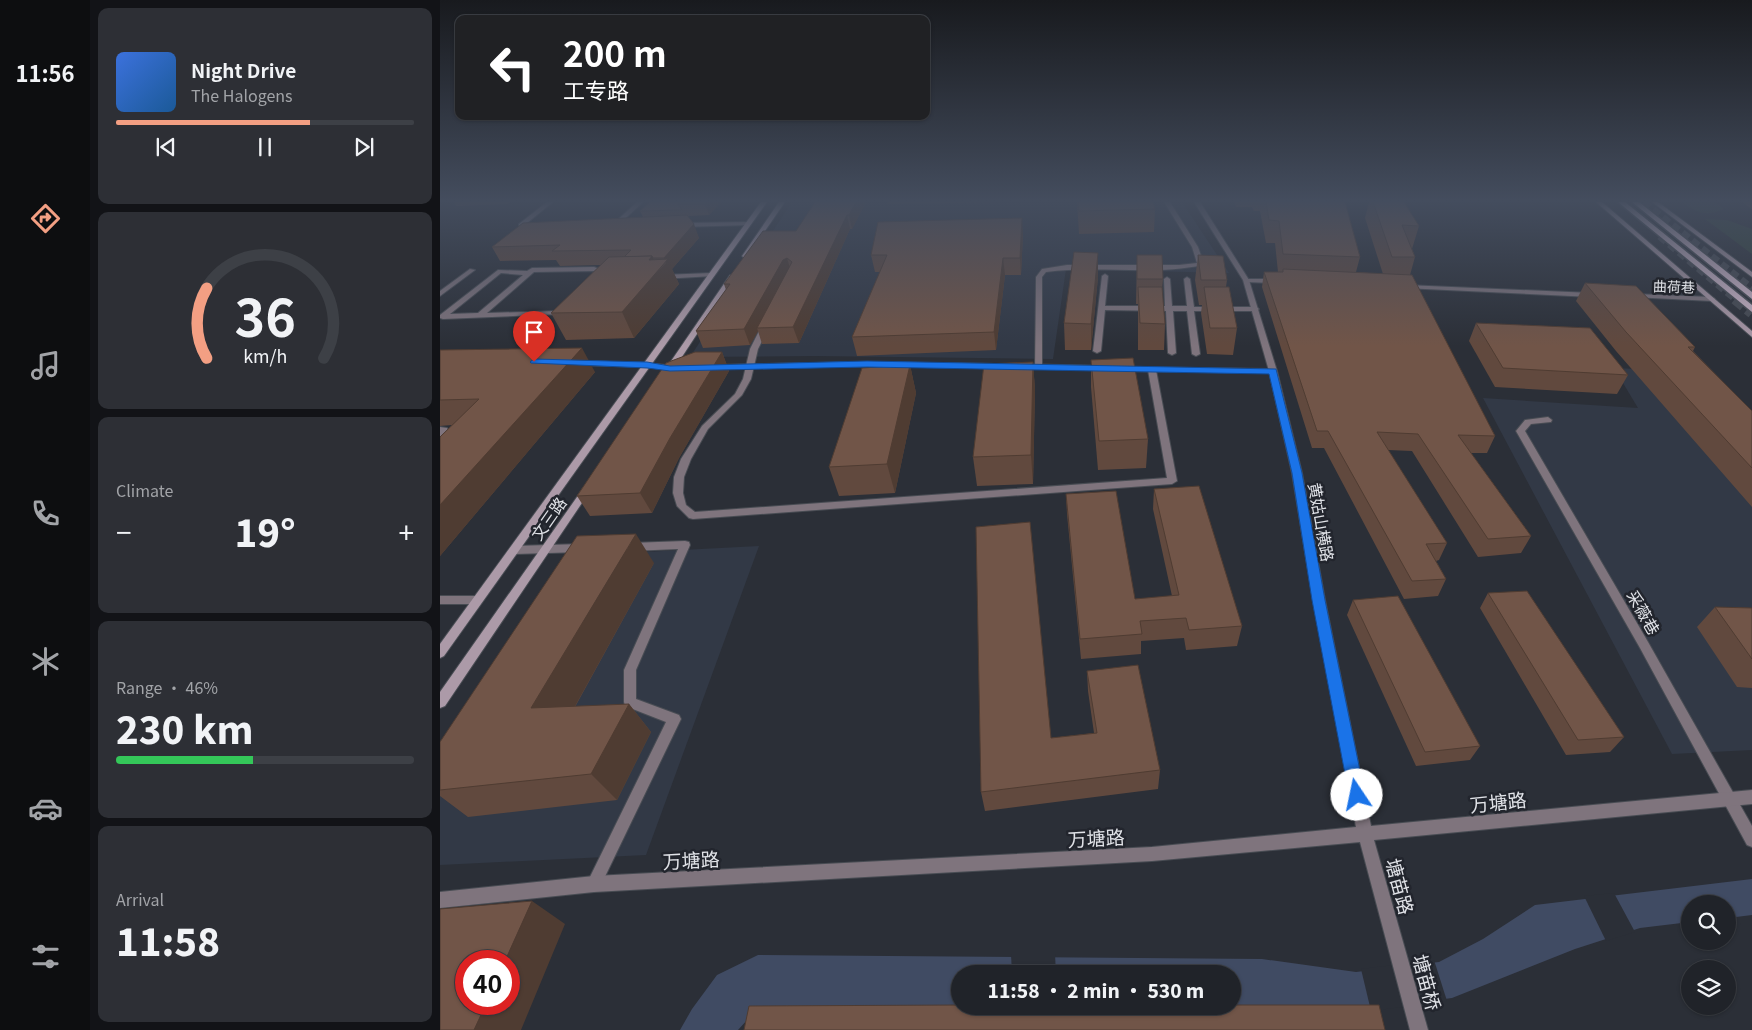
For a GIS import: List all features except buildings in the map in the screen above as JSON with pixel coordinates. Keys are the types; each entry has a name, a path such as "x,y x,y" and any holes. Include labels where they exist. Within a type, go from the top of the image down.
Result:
{"main road":[{"name":"文三路","path":"440,653 729,250"},
{"path":"741,262 749,250"},
{"path":"1654,250 1752,335"},
{"path":"1680,250 1752,309"},
{"path":"1695,250 1752,296"},
{"path":"1719,250 1752,275"},
{"path":"667,372 736,270"},
{"name":"文三路","path":"440,702 594,479"}],"street":[{"path":"1038,367 1039,276 1044,270 1067,267 1179,267 1202,264 1197,250"},
{"name":"黄姑山横路","path":"1227,250 1246,280 1273,371 1297,473 1318,600 1365,834"},
{"path":"480,315 532,270 594,268 599,270 587,286"},
{"path":"440,294 472,270"},
{"path":"442,317 500,271 529,273"},
{"path":"652,277 711,275"},
{"path":"1097,351 1104,276"},
{"path":"593,279 603,279"},
{"path":"1167,279 1172,353"},
{"path":"1187,279 1196,354"},
{"path":"1246,280 1282,282"},
{"path":"1399,287 1598,295"},
{"name":"曲荷巷","path":"1628,296 1712,300"},
{"path":"442,317 560,313 567,306"},
{"path":"1101,308 1256,309"},
{"path":"771,316 754,349 747,379 738,394 705,428 686,459 679,477 678,493 682,506 693,516 1172,481 1152,370"},
{"path":"568,362 647,365 667,372 688,368"},
{"path":"706,368 867,364 1273,371"},
{"name":"采薇巷","path":"1548,420 1528,422 1520,431 1644,645 1752,840"},
{"path":"440,430 444,430 440,434"},
{"path":"594,884 674,718 630,702 630,670 685,545 621,547"},
{"path":"515,550 593,548"},
{"path":"440,600 478,600"},
{"name":"万塘路","path":"440,900 594,884 1152,854 1752,797"},
{"name":"塘苗路","path":"1365,834 1397,949"},
{"name":"塘苗桥","path":"1397,949 1419,1028"}],"shaded area":[{"path":"760,250 1214,250 1229,273 1066,269 1053,359 815,356 690,357"},
{"path":"1614,368 1707,372 1752,419 1752,750 1672,754 1483,398 1638,408"},
{"path":"759,546 646,855 440,865 440,746 567,556"}],"water":[{"path":"1752,879 1752,915 1736,917 1736,895 1681,895 1681,923 1640,928 1575,949 1452,998 1369,1009 1241,1009 1241,965 951,965 951,1009 757,1009 738,1030 680,1030 692,1009 717,975 758,955 1262,959 1356,972 1439,962 1483,939 1535,905"}],"pier":[{"path":"1614,893 1635,932 1606,941 1584,896"},
{"path":"1011,954 1055,954 1056,965 1012,965"},
{"path":"1434,960 1447,1001 1371,1011 1361,969"}],"tunnel":[{"path":"1677,250 1737,300"},
{"path":"1703,250 1752,289"},
{"path":"1735,299 1752,313"}],"route":[{"path":"534,362 647,365 670,368 867,364 1273,371 1297,473 1318,600 1357,795"}]}
